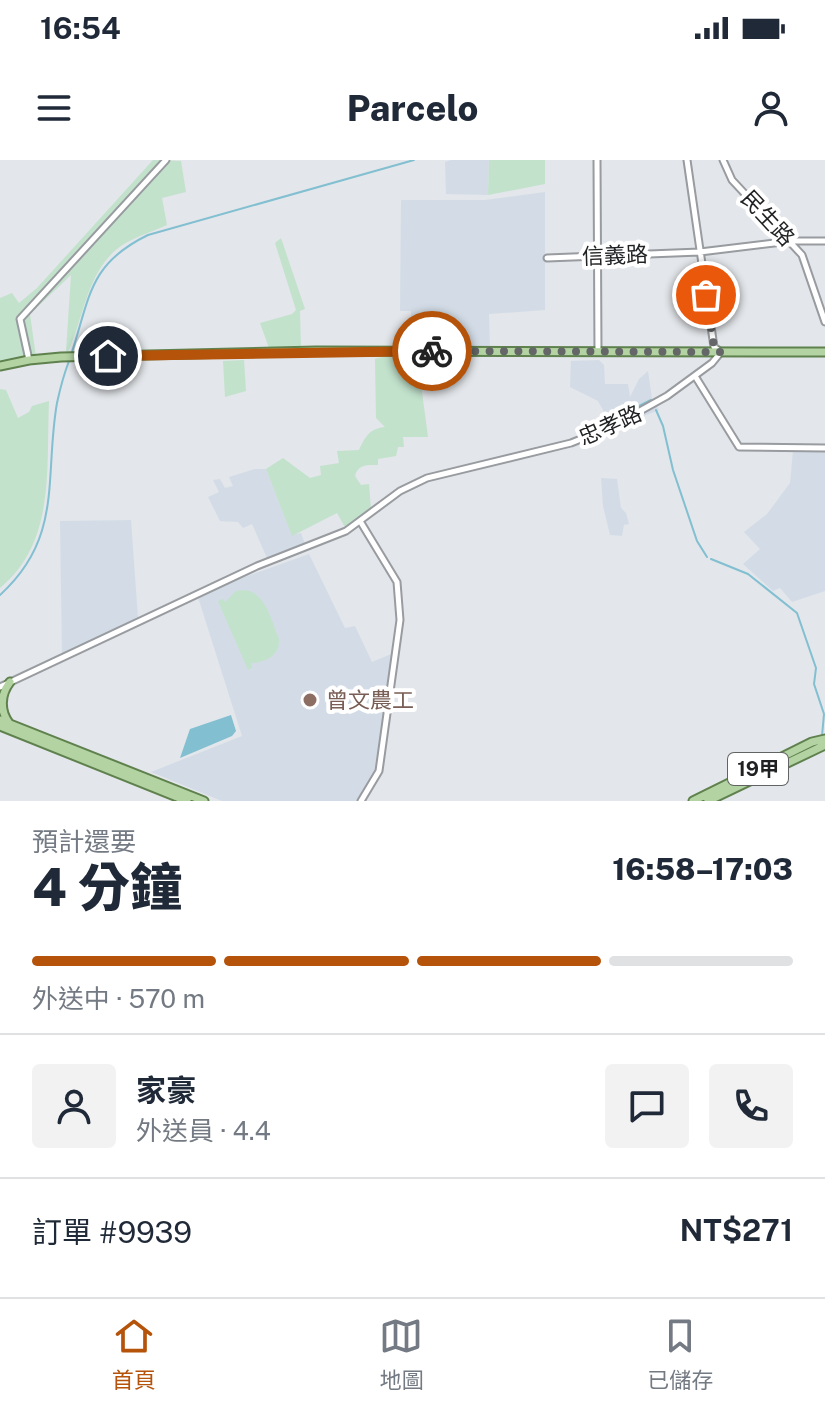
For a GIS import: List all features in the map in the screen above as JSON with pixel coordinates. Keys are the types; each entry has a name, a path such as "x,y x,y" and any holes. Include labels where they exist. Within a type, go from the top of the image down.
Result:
{"main road":[{"path":"0,366 61,357 324,351 825,352"},
{"path":"10,682 0,703 3,717 11,724"},
{"path":"0,720 204,801"},
{"path":"0,726 187,801"},
{"name":"19甲","path":"693,801 812,742 825,739"},
{"name":"19甲","path":"708,801 825,747"}],"street":[{"path":"29,360 20,319 166,160"},
{"path":"597,160 598,352"},
{"path":"687,160 714,347 721,352"},
{"name":"民生路","path":"723,160 732,180 791,241 806,263 824,318"},
{"name":"信義路","path":"547,258 700,252 791,241 825,241"},
{"name":"忠孝路","path":"0,687 216,584 343,532 400,491 427,478 571,443 602,431 646,409 695,376 721,352"},
{"path":"695,376 739,447 825,448"},
{"path":"360,521 397,582 400,620 379,771 361,801"}],"shaded area":[{"path":"489,160 488,195 446,194 445,162"},
{"path":"545,192 545,310 489,314 490,348 412,346 411,311 400,311 401,200 485,200"},
{"path":"599,360 604,365 605,384 628,384 630,397 639,379 648,371 652,399 659,410 613,428 598,401 570,387 571,361"},
{"path":"793,451 825,452 825,591 792,602 780,588 773,591 743,564 760,549 744,532 767,514 790,483"},
{"path":"266,469 292,535 301,533 305,544 267,558 252,524 243,528 238,522 220,521 208,497 219,492 213,480 220,479 225,488 233,486 229,477"},
{"path":"601,478 617,479 621,508 629,524 624,525 622,536 610,535"},
{"path":"131,520 138,618 62,654 60,521"},
{"name":"曾文農工","path":"309,554 345,628 355,626 372,662 396,652 379,767 360,801 222,801 151,772 242,736 197,594"}],"green space":[{"path":"153,160 181,161 186,192 162,198 167,225 137,237 110,256 94,281 68,352 71,275 30,314 37,364 0,369 0,298 12,293 19,303 37,288"},
{"path":"489,160 545,160 545,184 488,195"},
{"path":"281,238 305,309 300,311 301,348 269,348 260,323 292,314 296,310 275,243"},
{"path":"416,347 428,437 403,437 404,447 398,447 396,456 378,459 378,465 358,469 355,476 361,485 369,484 371,509 346,529 337,513 292,536 266,469 283,458 310,478 321,475 320,466 339,463 337,451 359,450 369,434 385,427 376,418 375,359"},
{"path":"244,360 246,391 225,397 223,361"},
{"path":"0,389 6,390 18,418 29,412 32,406 49,401 47,477 39,526 31,549 18,570 0,588"},
{"path":"236,591 257,595 262,601 279,639 275,654 262,662 251,663 252,668 248,670 218,601 223,599 225,602"}],"water":[{"path":"231,715 236,731 232,736 180,758 190,729"}],"waterway":[{"path":"71,355 94,284 113,258 128,246 148,235 414,160"},
{"path":"0,595 20,573 34,551 43,528 48,505 57,403 69,361"},
{"path":"615,418 651,400 652,403"},
{"path":"656,410 697,541 707,557"},
{"path":"711,559 748,574 797,613 816,668 814,684 824,714 822,736"}],"way so far":[{"path":"432,351 721,352 714,347 706,295"}],"place":[{"name":"曾文農工","path":"310,700"}],"route":[{"path":"108,356 432,351"}]}
